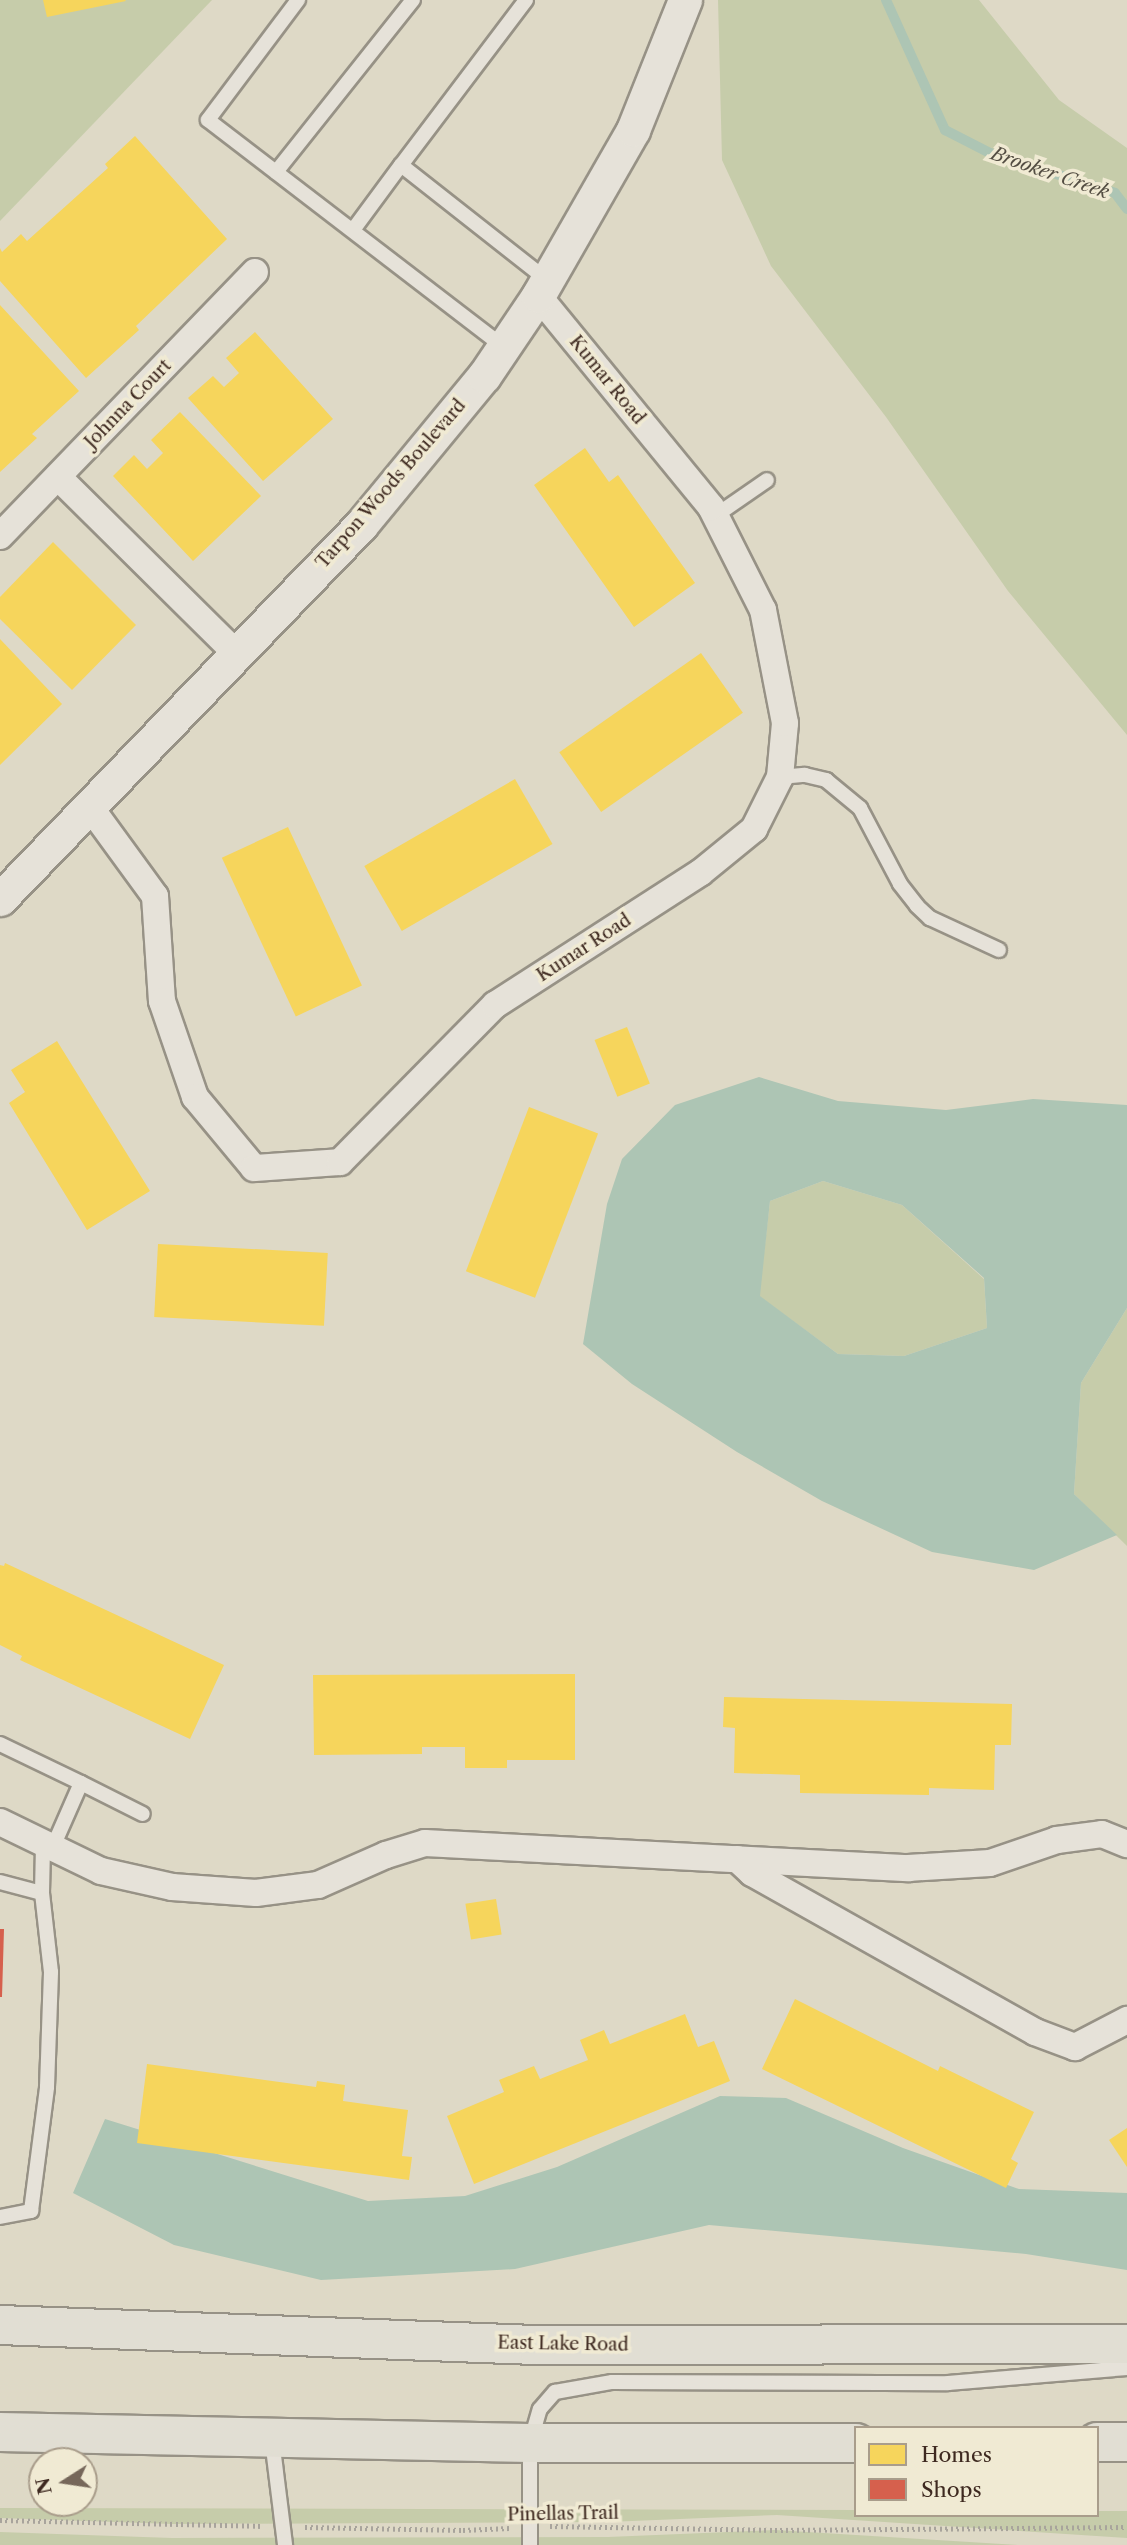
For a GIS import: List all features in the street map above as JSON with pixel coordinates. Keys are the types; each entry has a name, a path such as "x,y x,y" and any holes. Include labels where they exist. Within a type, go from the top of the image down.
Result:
{"main road":[{"name":"East Lake Road","path":"0,2325 536,2345 1127,2344"},
{"path":"0,2431 272,2440 530,2443 854,2442"},
{"path":"1099,2442 1127,2442"}],"street":[{"name":"Tarpon Woods Boulevard","path":"0,899 361,525 484,376 542,288 633,130 685,0"},
{"name":"Johnna Court","path":"0,536 255,272"},
{"name":"Kumar Road","path":"90,807 155,897 162,1001 195,1097 254,1168 340,1162 495,1005 700,873 754,829 780,777 785,723 763,610 715,516 542,288"},
{"path":"58,477 237,654"},
{"path":"0,1822 101,1871 172,1887 256,1893 318,1885 386,1855 425,1843 908,1868 990,1863 1058,1840 1102,1834 1127,1844"},
{"path":"737,1859 752,1873 1035,2032 1075,2047 1127,2020"}],"lane":[{"path":"298,0 208,120 504,347"},
{"path":"276,172 413,0"},
{"path":"353,230 526,0"},
{"path":"401,165 542,288"},
{"path":"715,516 767,480"},
{"path":"780,777 805,775 826,780 860,808 900,884 917,906 939,923 999,950"},
{"path":"0,1744 143,1814"},
{"path":"0,2217 31,2211 47,2087 51,1972 42,1893 48,1847 81,1783"},
{"path":"0,1882 42,1893"},
{"path":"530,2545 530,2443 540,2409 555,2392 585,2385 948,2383 1127,2368"},
{"path":"272,2440 285,2545"}],"path":[{"name":"Pinellas Trail","path":"0,2520 463,2530 530,2526 775,2530 1127,2527"}],"shaded area":[{"path":"0,0 212,0 0,221"},
{"path":"718,0 979,0 1059,100 1127,148 1127,735 1008,591 886,417 771,266 722,160"},
{"path":"759,1077 838,1101 946,1110 1033,1099 1127,1105 1127,1308 1081,1383 1074,1494 1117,1535 1034,1570 932,1552 822,1501 737,1452 632,1384 583,1344 607,1204 622,1159 675,1105","holes":["823,1181 902,1205 984,1278 987,1328 904,1356 838,1354 760,1296 770,1201"]},
{"path":"823,1181 902,1205 984,1279 987,1328 904,1356 838,1354 759,1296 770,1201"},
{"path":"1127,1308 1127,1546 1074,1494 1081,1383"},
{"path":"720,2096 786,2098 903,2148 1019,2189 1127,2193 1127,2270 1026,2254 709,2225 515,2269 321,2280 174,2245 73,2193 105,2119 368,2201 465,2196 557,2167"},
{"path":"0,2508 28,2508 28,2517 98,2517 98,2508 854,2510 854,2517 1099,2517 1099,2511 1127,2511 1127,2538 777,2515 608,2522 173,2524 0,2518"},
{"path":"775,2530 1018,2545 0,2545 0,2532 172,2538 608,2537"}],"building: Homes":[{"path":"43,0 125,0 126,1 47,17"},
{"path":"135,136 227,239 136,326 139,330 86,378 0,281 0,248 2,252 21,234 27,241 108,168 105,164"},
{"path":"0,305 79,391 32,434 37,438 0,472"},
{"path":"255,332 333,419 263,481 188,398 213,376 224,387 239,373 226,358"},
{"path":"180,412 261,496 193,561 113,476 134,455 147,469 163,453 151,440"},
{"path":"585,448 609,482 618,475 695,583 634,627 534,485"},
{"path":"53,542 136,625 72,690 0,619 0,597"},
{"path":"0,639 62,704 0,765"},
{"path":"701,653 743,713 601,812 559,752"},
{"path":"515,779 552,844 402,931 364,866"},
{"path":"288,827 362,986 296,1016 222,858"},
{"path":"627,1027 650,1084 617,1097 595,1040"},
{"path":"57,1041 150,1191 87,1230 9,1103 25,1092 11,1070"},
{"path":"529,1107 598,1134 535,1298 466,1271"},
{"path":"158,1244 328,1253 324,1326 154,1317"},
{"path":"5,1563 224,1665 190,1739 20,1660 22,1656 0,1645 0,1565 4,1566"},
{"path":"575,1674 575,1760 507,1760 507,1768 465,1768 465,1747 422,1747 422,1754 314,1755 313,1675"},
{"path":"724,1697 1012,1704 1011,1745 995,1745 994,1790 929,1788 929,1795 800,1793 800,1775 734,1773 735,1728 723,1727"},
{"path":"496,1899 502,1935 471,1939 465,1904"},
{"path":"795,1999 938,2071 940,2066 1034,2112 1011,2159 1018,2163 1006,2188 762,2069"},
{"path":"685,2014 698,2047 714,2041 730,2081 474,2184 447,2116 504,2092 499,2080 534,2066 540,2079 588,2060 580,2040 604,2030 610,2044"},
{"path":"147,2064 316,2087 317,2081 345,2085 343,2101 408,2110 402,2156 412,2157 409,2180 137,2143"},
{"path":"1127,2128 1127,2167 1109,2140"}],"building: Shops":[{"path":"0,1929 4,1929 2,1997 0,1997"}],"waterway":[{"name":"Brooker Creek","path":"886,0 945,130 990,153 1115,193 1127,209"}]}
